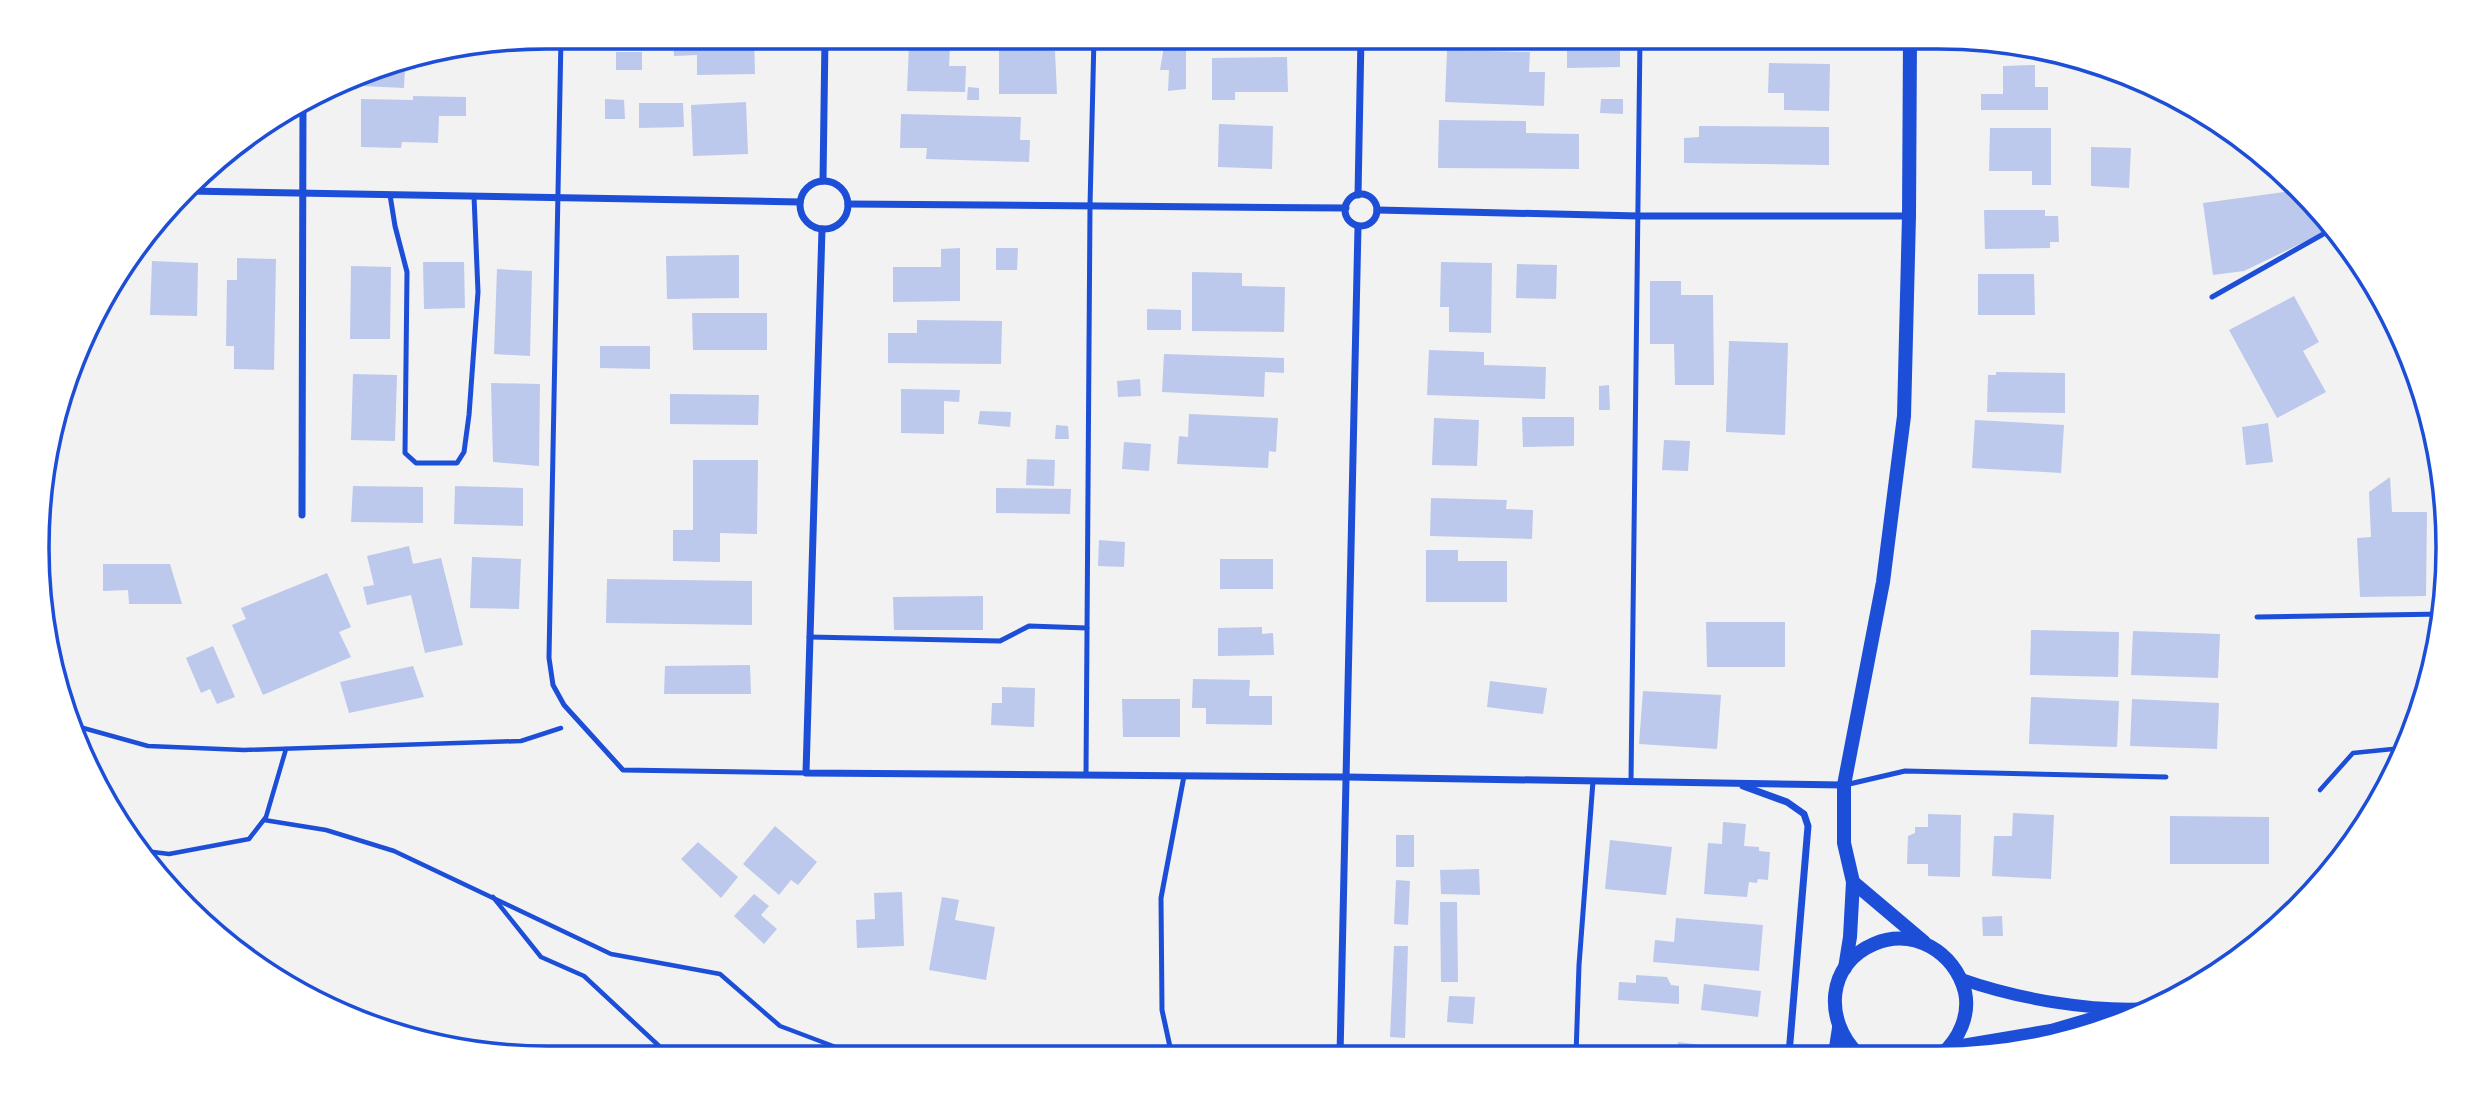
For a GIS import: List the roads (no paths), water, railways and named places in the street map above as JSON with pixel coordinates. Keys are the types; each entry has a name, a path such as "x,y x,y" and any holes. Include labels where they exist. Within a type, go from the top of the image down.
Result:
{"main road":[{"path":"1845,968 1850,937 1853,882 1844,843 1844,785 1883,582 1902,430 1909,216 1910,49"},
{"path":"1853,882 1948,959 1961,979 1966,996 1965,1014 1960,1032 1949,1046"},
{"path":"1850,1046 1839,1028 1834,1008 1836,987 1845,968 1857,954 1873,944 1892,939 1910,939 1928,945"},
{"path":"1836,1046 1839,1028"}],"street":[{"path":"823,181 825,49"},
{"path":"1358,195 1361,49"},
{"path":"302,515 303,113"},
{"path":"823,181 837,185 846,196 848,204 848,210 841,222 829,229 822,229 805,220 800,202 810,185 823,181"},
{"path":"199,191 800,202"},
{"path":"1358,195 1371,198 1377,210 1373,222 1363,226 1349,220 1346,208 1348,201 1358,195"},
{"path":"848,204 1346,208"},
{"path":"1377,210 1639,216 1909,216"},
{"path":"1340,1046 1358,226"},
{"path":"822,229 806,773 1346,777 1844,785"},
{"path":"1736,783 1787,802 1804,814 1808,826 1790,1046"},
{"path":"1961,979 1987,988 2120,1010"},
{"path":"1974,1045 2051,1030 2120,1010"}],"lane":[{"path":"561,49 549,658 552,685 578,722 623,770 806,773"},
{"path":"1086,775 1094,49"},
{"path":"1631,782 1640,49"},
{"path":"390,195 407,272 405,453 416,463 457,463 464,452 478,292 474,196"},
{"path":"2212,297 2324,234"},
{"path":"2257,617 2432,614"},
{"path":"809,637 1000,641 1029,626 1087,628"},
{"path":"1844,785 1905,771 2166,777"},
{"path":"1170,1046 1162,1010 1161,898 1184,776"},
{"path":"1576,1046 1593,781"}]}
